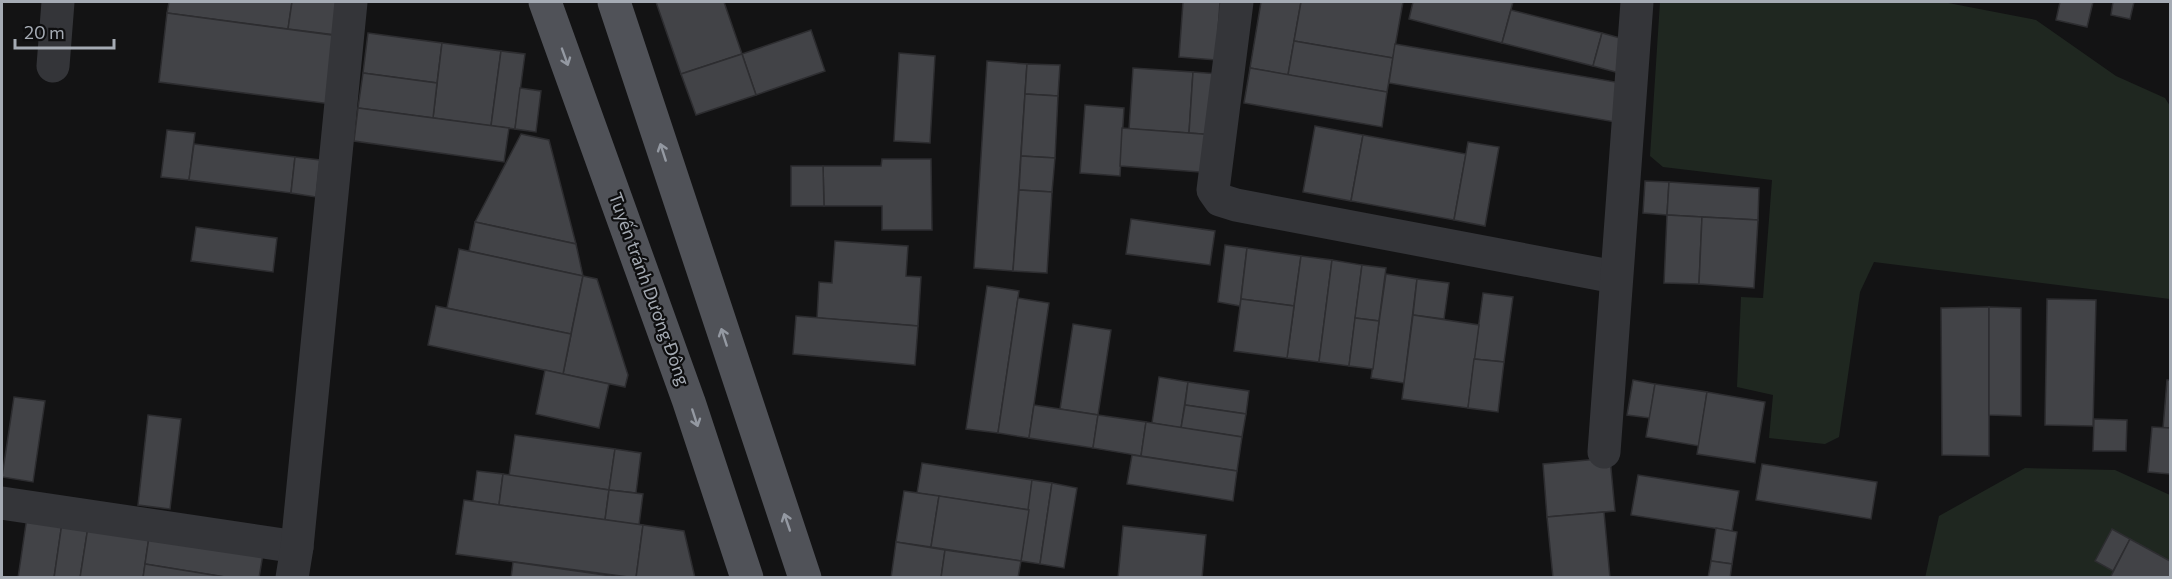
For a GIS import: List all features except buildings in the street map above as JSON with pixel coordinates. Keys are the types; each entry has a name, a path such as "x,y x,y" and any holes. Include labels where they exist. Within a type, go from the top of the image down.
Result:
{"main road":[{"name":"Tuyến tránh Dương Đông","path":"545,2 689,402 747,578"},
{"path":"614,2 806,578"}],"street":[{"path":"53,66 58,2"},
{"path":"2,503 294,562 351,2"},
{"path":"1237,2 1214,190 1220,200 1247,208 1615,277"},
{"path":"1604,452 1615,277 1637,2"}],"shaded area":[{"path":"1660,2 1943,2 2036,20 2116,76 2165,98 2170,106 2170,299 1874,262 1860,292 1839,437 1825,444 1769,438 1773,395 1737,387 1741,297 1763,298 1772,180 1663,167 1650,156"},
{"path":"2025,468 2115,470 2170,495 2170,577 1925,578 1939,516"}]}
